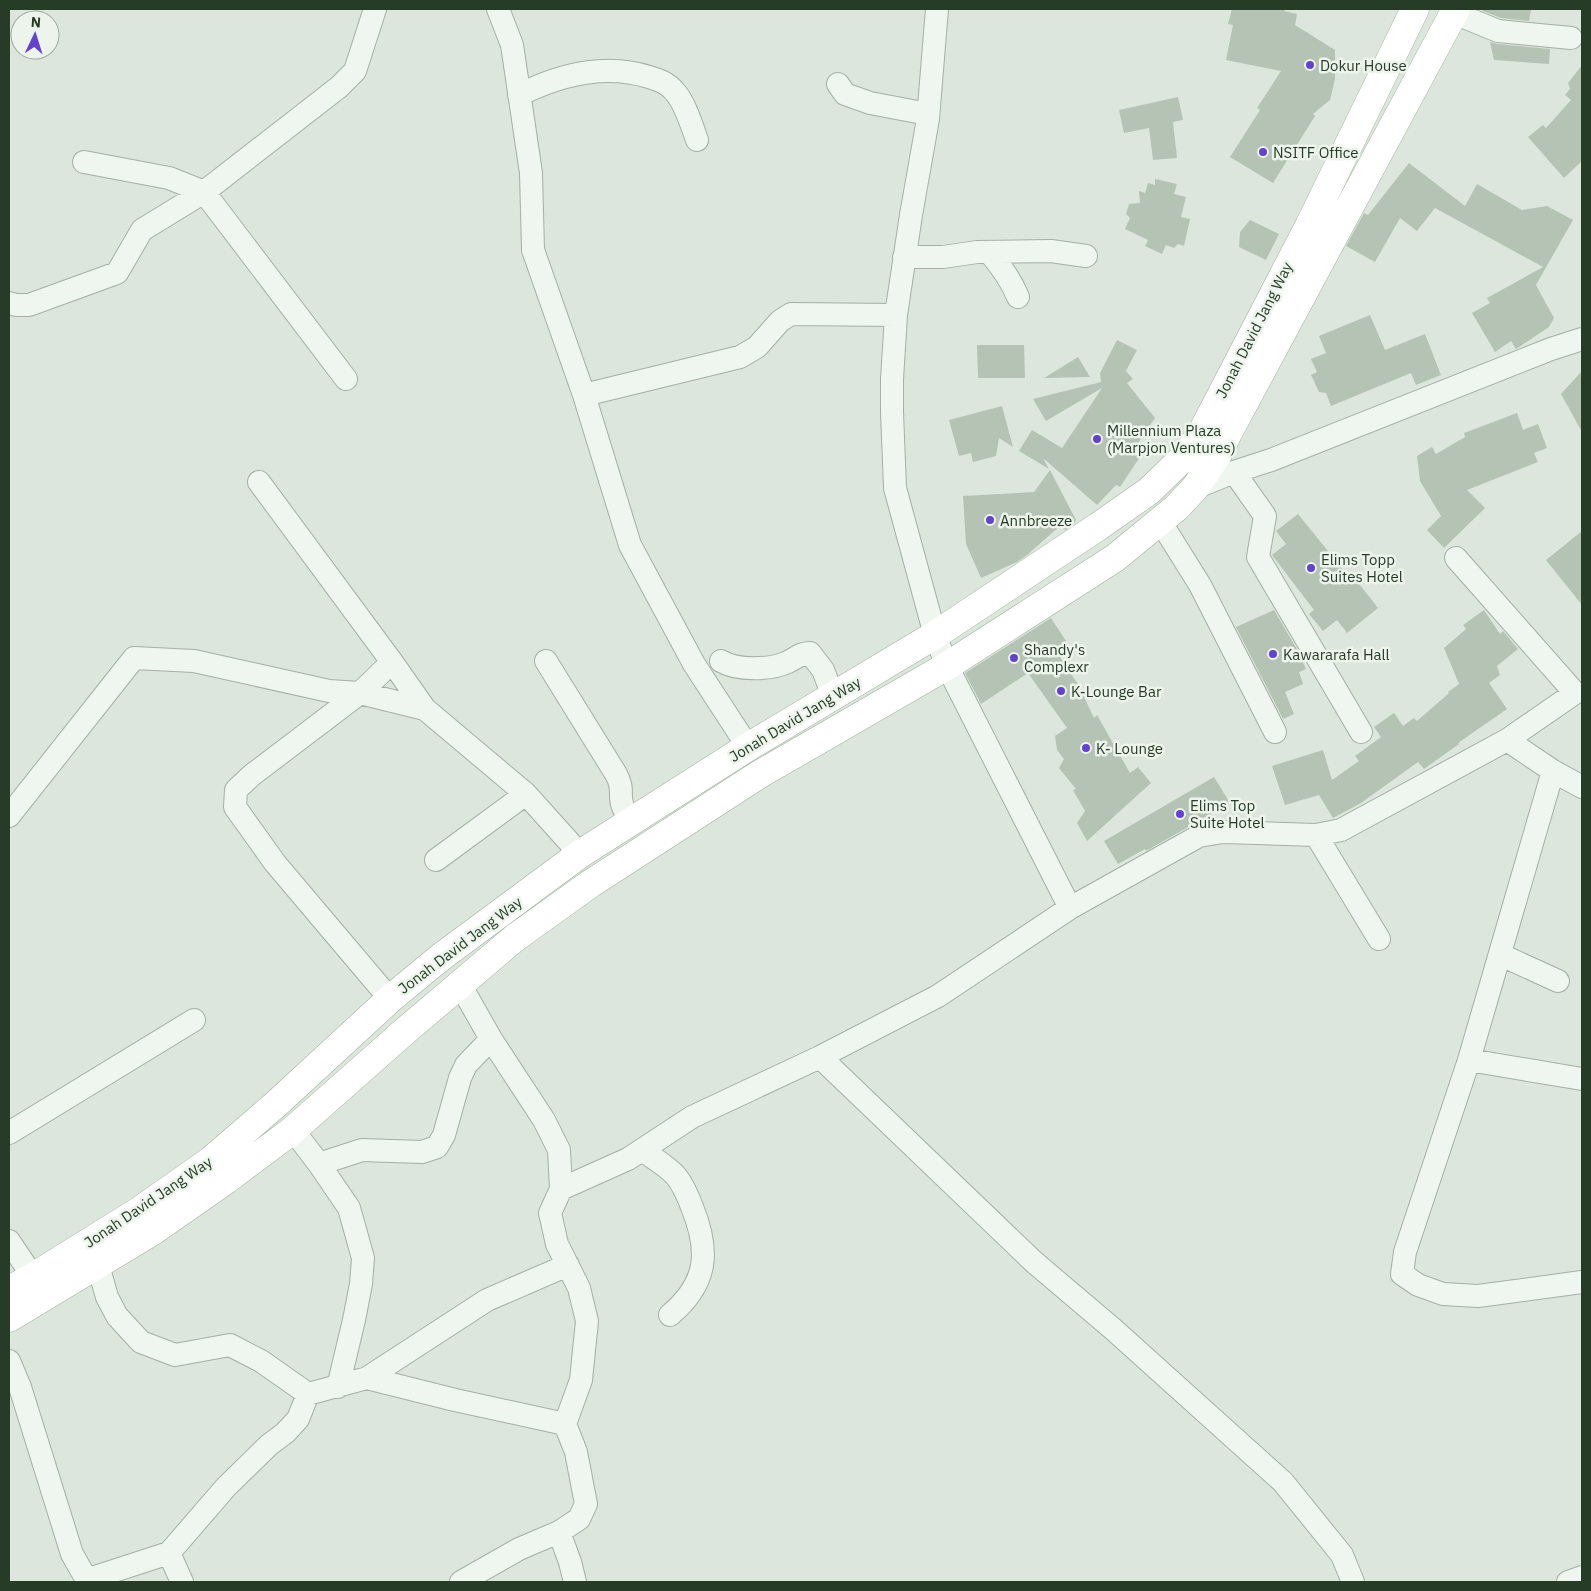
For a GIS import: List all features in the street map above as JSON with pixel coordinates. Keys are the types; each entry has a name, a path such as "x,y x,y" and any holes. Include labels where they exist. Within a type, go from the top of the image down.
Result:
{"main road":[{"name":"Jonah David Jang Way","path":"9,1290 34,1277 210,1162 390,999 440,957 580,854 748,747 935,635 1149,491 1186,453 1201,434 1309,226 1415,9"},
{"path":"9,1318 153,1231 293,1130 405,1031 461,986 516,937 590,884 760,774 947,666 1115,558 1176,508 1195,488 1218,454 1455,11"}],"street":[{"path":"9,303 29,305 117,273 142,230 204,192 339,87 355,71 375,9"},
{"path":"498,9 512,45 531,173 533,250 584,395 630,545 694,664 748,747"},
{"path":"937,9 928,114 896,315 892,412 895,488 935,635 947,666 1070,908"},
{"path":"1455,11 1498,31 1571,38"},
{"path":"519,95 541,84 569,76 602,70 638,74 664,82 676,93 690,119 697,140"},
{"path":"838,84 845,94 870,103 928,114"},
{"path":"84,162 169,178 204,192 346,379"},
{"path":"904,257 943,257 989,252 1050,250 1086,256"},
{"path":"989,252 1005,272 1018,297"},
{"path":"584,395 740,357 757,348 780,321 791,314 896,315"},
{"path":"1195,488 1234,472 1271,460 1551,349 1582,339"},
{"path":"1234,472 1265,516 1258,557 1361,732"},
{"path":"259,482 425,709 526,794 580,854"},
{"path":"1160,521 1200,585 1275,732"},
{"path":"561,1189 628,1159 692,1117 820,1057 938,996 1070,908 1199,836 1223,832 1316,835 1341,830 1508,740 1579,691 1456,558"},
{"path":"721,661 729,666 757,669 786,663 802,654 810,653 823,670 833,696"},
{"path":"9,816 134,658 194,661 329,691 360,693 425,709"},
{"path":"546,661 621,783 623,808 631,822"},
{"path":"390,999 275,863 235,807 236,790 252,775 360,693 392,662"},
{"path":"1508,740 1553,771 1582,787"},
{"path":"1553,771 1501,956 1469,1060 1405,1252 1402,1274 1418,1284 1442,1294 1478,1296 1582,1282"},
{"path":"436,860 526,794"},
{"path":"1316,835 1379,939"},
{"path":"1501,956 1558,980"},
{"path":"461,986 491,1039 544,1120 559,1150 561,1189 550,1213 557,1244 579,1288 587,1321 581,1380 565,1424 576,1452 586,1504 579,1519 559,1532 519,1549 461,1582"},
{"path":"9,1133 194,1020"},
{"path":"319,1164 362,1150 422,1152 437,1147 444,1136 460,1078 466,1065 491,1039"},
{"path":"820,1057 1034,1262 1113,1329 1283,1482 1342,1555 1353,1582"},
{"path":"1469,1060 1582,1079"},
{"path":"293,1130 349,1208 363,1258 361,1284 338,1388"},
{"path":"642,1150 676,1176 686,1192 697,1219 704,1253 701,1273 694,1289 685,1303 670,1315"},
{"path":"9,1241 34,1277"},
{"path":"98,1265 107,1297 117,1316 141,1342 175,1354 230,1345 261,1360 308,1394 338,1388 367,1378 486,1300 568,1265"},
{"path":"9,1361 20,1387 72,1554 87,1581 168,1553 226,1487 298,1419 308,1394"},
{"path":"367,1378 455,1400 565,1424"},
{"path":"559,1532 575,1582"},
{"path":"168,1553 182,1582"},
{"path":"1568,1582 1582,1577"}],"building":[{"path":"1232,9 1285,9 1284,11 1297,14 1295,25 1335,50 1335,79 1330,100 1313,114 1315,116 1273,183 1230,157 1260,110 1257,108 1281,71 1226,60 1233,25 1228,24"},
{"path":"1482,9 1531,9 1529,21 1501,18"},
{"path":"1490,42 1550,49 1549,64 1494,60"},
{"path":"1582,65 1582,161 1564,178 1528,137 1543,125 1546,128 1571,100 1565,95 1570,89 1568,83"},
{"path":"1178,97 1183,120 1173,122 1177,158 1153,160 1149,128 1124,133 1119,110"},
{"path":"1409,163 1465,206 1477,184 1522,210 1547,206 1573,220 1536,285 1554,318 1549,327 1516,349 1511,341 1495,352 1472,313 1490,303 1487,298 1543,267 1435,208 1417,231 1400,218 1375,262 1346,246 1364,213 1368,215"},
{"path":"1155,179 1177,184 1174,194 1186,197 1181,217 1190,219 1184,246 1178,244 1174,248 1166,245 1162,254 1145,246 1148,240 1125,229 1130,218 1126,214 1129,204 1140,203 1139,191 1145,193 1148,183 1155,185"},
{"path":"1250,220 1279,234 1266,260 1239,247 1240,232"},
{"path":"1370,315 1385,350 1425,334 1441,375 1416,385 1411,373 1331,406 1326,393 1319,392 1311,375 1317,372 1311,359 1326,353 1319,336"},
{"path":"1117,340 1137,350 1126,371 1133,379 1127,383 1155,418 1132,452 1140,457 1120,487 1116,485 1097,505 1043,458 1049,469 1019,451 1032,430 1062,448 1102,388 1046,421 1033,399 1101,382 1100,373"},
{"path":"977,345 1024,345 1025,378 978,378"},
{"path":"1078,357 1090,377 1044,378"},
{"path":"1582,371 1582,432 1561,394"},
{"path":"1002,406 1013,447 999,438 996,456 973,462 971,453 959,456 949,420"},
{"path":"1517,413 1523,430 1538,424 1547,448 1534,453 1538,462 1467,490 1485,508 1444,548 1427,530 1441,516 1420,481 1417,456 1432,447 1436,454 1465,437 1464,433"},
{"path":"1050,470 1076,520 1073,525 1065,530 1060,526 1017,562 981,578 966,544 963,496 1034,492"},
{"name":"Elims Topp Suites Hotel","path":"1298,514 1353,582 1356,580 1378,608 1347,633 1337,620 1323,631 1309,614 1314,610 1272,555 1286,544 1276,531"},
{"path":"1582,531 1582,605 1546,560"},
{"name":"Kawararafa Hall","path":"1274,610 1298,651 1306,669 1299,672 1303,684 1285,692 1294,714 1283,719 1236,627"},
{"path":"1484,610 1500,634 1503,631 1518,649 1497,666 1500,675 1489,683 1507,709 1424,769 1418,762 1361,803 1333,818 1319,795 1285,805 1272,766 1323,750 1332,780 1359,761 1355,756 1381,737 1374,727 1394,713 1403,726 1414,718 1417,721 1459,684 1444,648 1466,629 1463,625"},
{"path":"1051,618 1070,647 1058,654 1079,686 1094,718 1097,715 1130,773 1138,767 1151,783 1087,841 1077,823 1085,811 1073,790 1076,789 1059,768 1064,759 1057,750 1055,736 1067,728 1028,673 981,704 965,673"},
{"name":"Elims Top Suite Hotel","path":"1214,777 1230,803 1146,851 1145,849 1118,864 1104,841"}],"place":[{"name":"Dokur House","path":"1310,65"},
{"name":"NSITF Office","path":"1263,152"},
{"name":"Millennium Plaza (Marpjon Ventures)","path":"1097,439"},
{"name":"Annbreeze","path":"990,520"},
{"name":"Elims Topp Suites Hotel","path":"1311,568"},
{"name":"Kawararafa Hall","path":"1273,654"},
{"name":"Shandy's Complexr","path":"1014,658"},
{"name":"K-Lounge Bar","path":"1061,691"},
{"name":"K- Lounge","path":"1086,748"},
{"name":"Elims Top Suite Hotel","path":"1180,814"}]}
